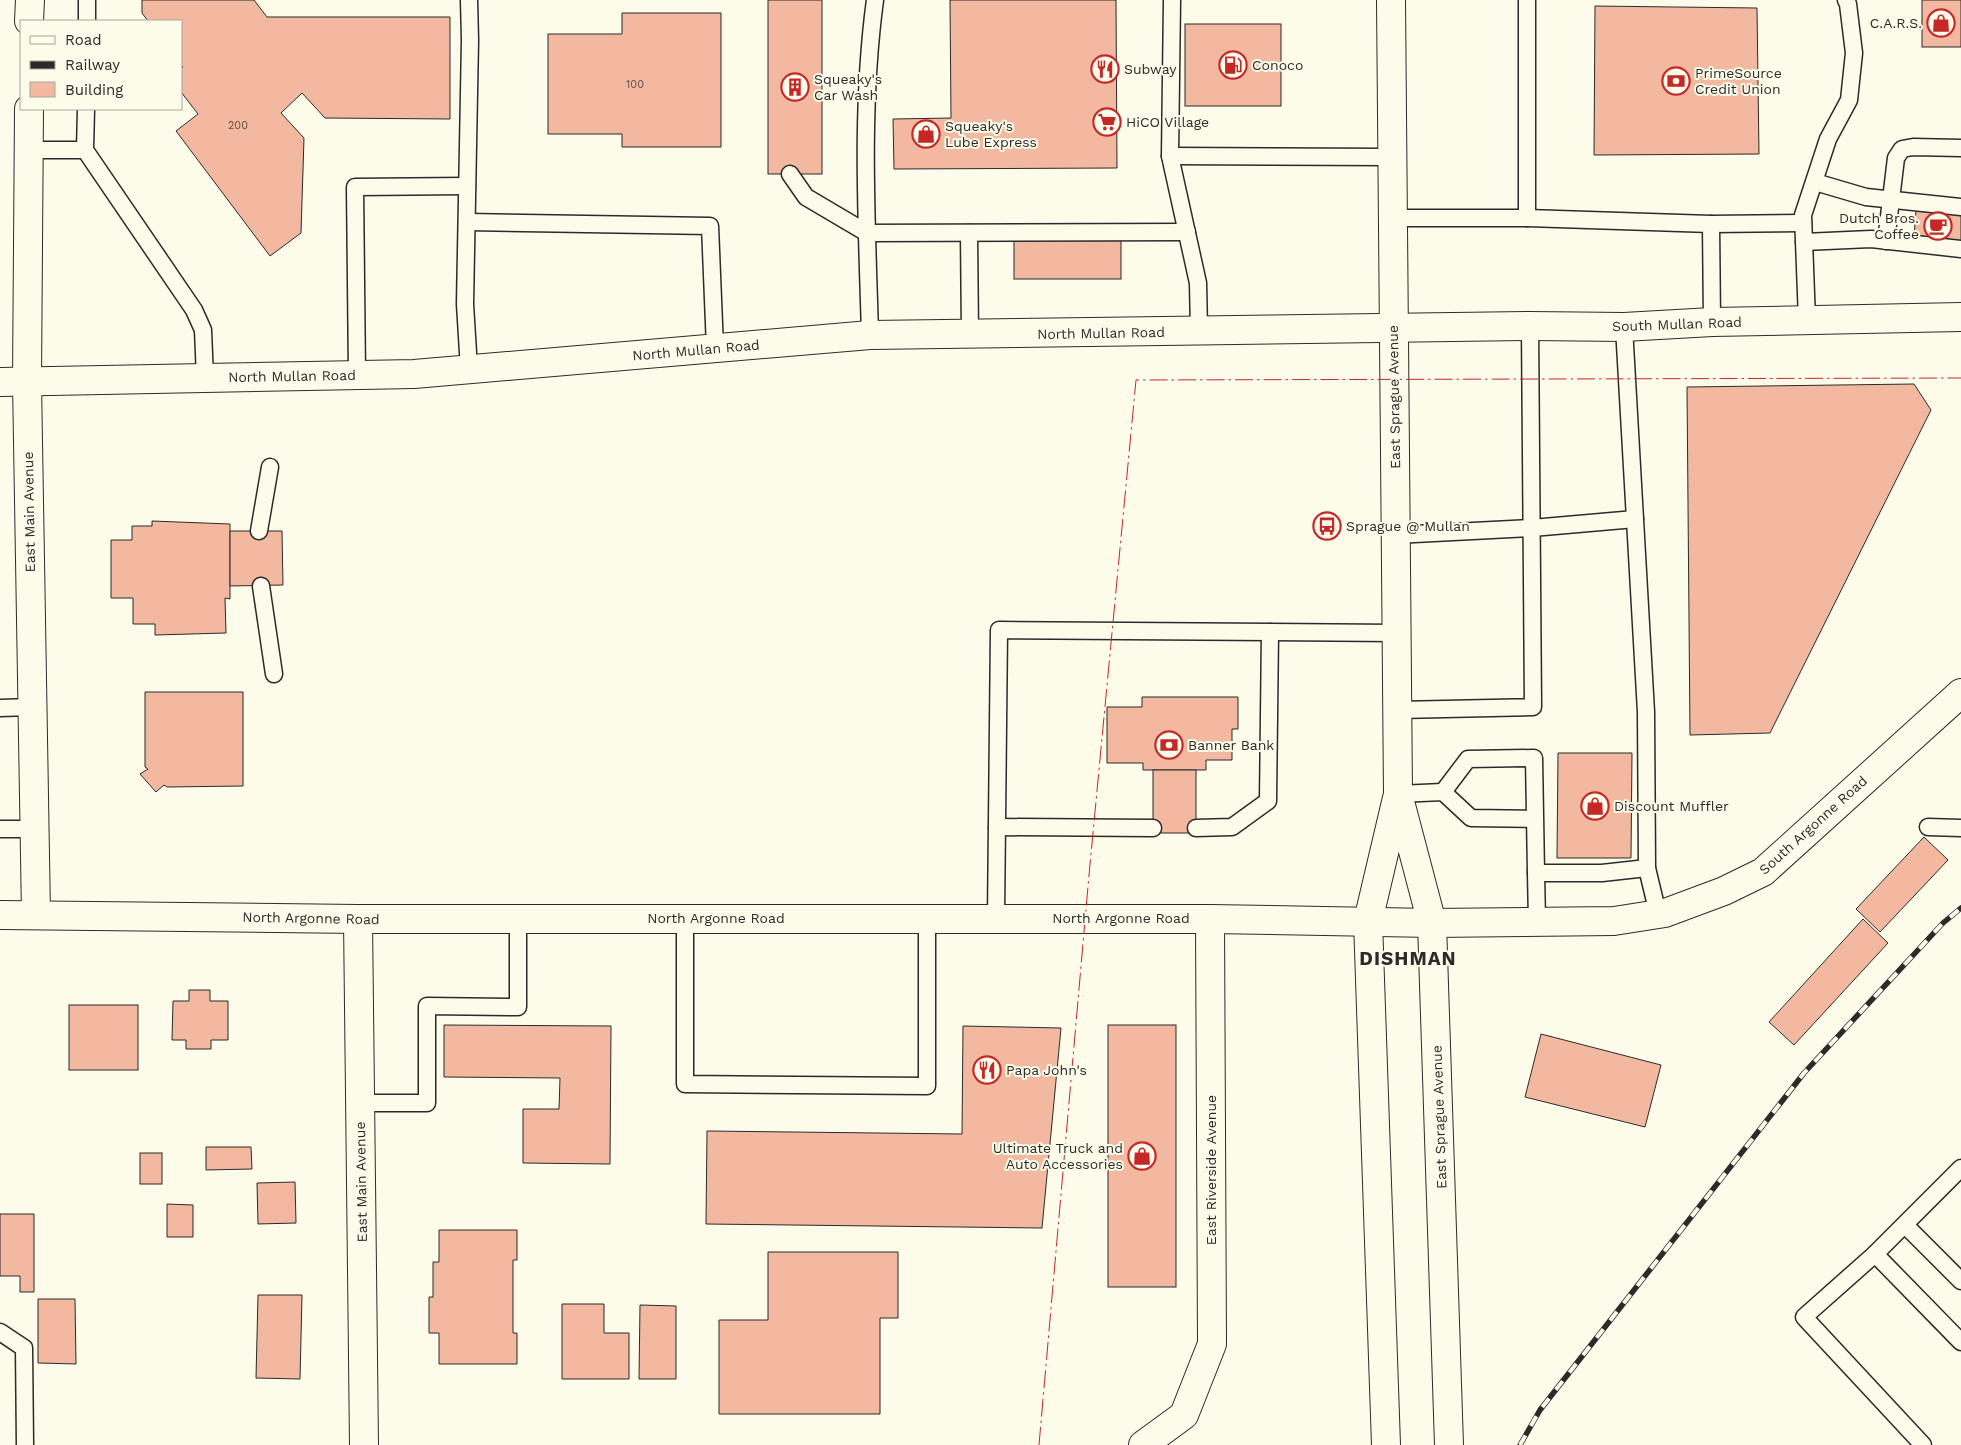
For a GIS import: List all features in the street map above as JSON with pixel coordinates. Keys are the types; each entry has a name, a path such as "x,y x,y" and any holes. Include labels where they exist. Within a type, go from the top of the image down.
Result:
{"main road":[{"path":"29,20 30,0"},
{"name":"East Sprague Avenue","path":"1386,1445 1368,921 1398,794 1391,0"},
{"name":"East Main Avenue","path":"29,110 27,382 36,915"},
{"name":"South Mullan Road","path":"1393,329 1530,326 1624,327 1712,322 1961,317"},
{"name":"North Mullan Road","path":"0,382 414,374 870,335 1393,329"},
{"name":"South Argonne Road","path":"1432,923 1614,921 1665,913 1724,891 1763,872 1961,693"},
{"name":"East Sprague Avenue","path":"1398,794 1432,923 1449,1445"},
{"name":"North Argonne Road","path":"0,915 358,919 1210,919 1432,923"},
{"name":"East Main Avenue","path":"358,919 364,1445"},
{"name":"East Riverside Avenue","path":"1143,1445 1184,1415 1212,1344 1210,919"}],"lane":[{"path":"87,0 87,20"},
{"path":"468,369 465,304 470,40 469,0"},
{"path":"870,335 866,187 868,50 875,0"},
{"path":"1172,0 1170,156 1198,283 1199,331"},
{"path":"1527,0 1527,218"},
{"path":"1807,320 1803,215 1828,140 1849,100 1854,53 1846,0"},
{"path":"86,110 85,150 194,310 203,330 205,378"},
{"path":"1886,241 1896,158 1902,149 1914,147 1961,148"},
{"path":"28,150 85,150"},
{"path":"1170,156 1392,157"},
{"path":"790,174 806,197 867,233 1187,232"},
{"path":"1815,182 1866,197 1961,207"},
{"path":"357,375 355,188 467,186"},
{"path":"1392,218 1527,218 1711,224 1803,223"},
{"path":"467,222 710,226 715,348"},
{"path":"1711,224 1712,322"},
{"path":"969,233 970,334"},
{"path":"1804,242 1871,239 1961,249"},
{"path":"1398,710 1533,707 1530,326"},
{"path":"1624,327 1646,712 1647,868 1658,914"},
{"path":"259,531 270,467"},
{"path":"1395,535 1532,528 1635,518"},
{"path":"261,586 274,674"},
{"path":"996,918 999,630 1397,633"},
{"path":"1196,828 1232,828 1268,801 1270,632"},
{"path":"0,708 32,707"},
{"path":"1443,792 1468,759 1534,758 1537,921"},
{"path":"1398,794 1443,792 1471,818 1534,819"},
{"path":"1928,827 1961,828"},
{"path":"997,828 1154,828"},
{"path":"0,829 34,829"},
{"path":"1536,873 1602,873 1647,868"},
{"path":"685,918 684,1084 927,1086 928,918"},
{"path":"360,1103 428,1103 428,1006 518,1007 518,919"},
{"path":"1923,1445 1804,1317 1875,1254 1961,1168"},
{"path":"1905,1225 1961,1281"},
{"path":"1875,1254 1961,1342"},
{"path":"0,1332 24,1348 25,1445"}],"building":[{"path":"142,0 254,0 267,17 450,17 450,119 325,118 302,93 281,113 304,138 301,233 270,256 176,131 198,114 182,93 182,20 147,20 142,13"},
{"name":"Squeaky's Car Wash","path":"768,0 822,0 822,174 768,174"},
{"path":"950,0 1116,0 1117,168 894,169 893,119 951,118"},
{"name":"C.A.R.S.","path":"1922,0 1961,0 1961,47 1922,47"},
{"name":"PrimeSource Credit Union","path":"1595,6 1757,8 1759,154 1594,155"},
{"path":"622,13 721,13 721,147 622,147 622,134 548,134 548,34 622,34"},
{"name":"Conoco","path":"1185,24 1281,24 1281,106 1185,106"},
{"name":"Dutch Bros. Coffee","path":"1916,210 1961,214 1961,242 1914,238"},
{"path":"1014,237 1121,237 1121,279 1014,279"},
{"path":"1914,384 1931,410 1770,733 1690,735 1687,387"},
{"path":"152,521 230,524 230,599 225,598 226,633 155,635 155,624 133,624 133,598 111,598 111,540 132,540 132,526 152,526"},
{"path":"230,531 282,531 283,585 230,586"},
{"path":"145,692 243,692 243,786 167,787 164,785 156,792 140,774 148,769 145,767"},
{"name":"Banner Bank","path":"1142,697 1238,697 1238,729 1232,729 1232,760 1206,760 1206,770 1143,770 1143,763 1107,763 1107,707 1142,707"},
{"name":"Discount Muffler","path":"1558,753 1632,753 1631,858 1557,858"},
{"path":"1153,770 1196,770 1196,833 1153,833"},
{"path":"1924,837 1948,860 1880,932 1856,909"},
{"path":"1863,919 1888,943 1794,1045 1769,1022"},
{"path":"189,990 210,990 210,1001 228,1001 228,1040 211,1040 211,1049 186,1049 186,1040 172,1040 173,1001 189,1001"},
{"path":"69,1005 138,1005 138,1070 69,1070"},
{"path":"444,1025 611,1026 610,1164 523,1163 523,1109 559,1109 560,1078 444,1077"},
{"name":"Ultimate Truck and Auto Accessories","path":"1108,1025 1176,1025 1176,1287 1108,1287"},
{"path":"963,1026 1061,1028 1042,1228 706,1224 707,1131 962,1134"},
{"path":"1541,1034 1661,1065 1645,1127 1525,1097"},
{"path":"206,1147 251,1147 252,1169 206,1170"},
{"path":"140,1153 162,1153 162,1184 140,1184"},
{"path":"295,1182 296,1223 258,1224 257,1183"},
{"path":"167,1204 193,1205 193,1237 167,1237"},
{"path":"0,1214 34,1214 34,1292 20,1292 20,1276 0,1276"},
{"path":"439,1230 517,1230 517,1260 513,1260 513,1333 517,1333 517,1364 439,1364 439,1333 429,1333 429,1297 433,1297 433,1262 439,1262"},
{"path":"768,1252 898,1252 898,1318 880,1318 880,1414 719,1414 719,1320 768,1320"},
{"path":"258,1295 302,1295 300,1379 256,1378"},
{"path":"38,1299 75,1299 76,1364 38,1363"},
{"path":"562,1304 604,1304 604,1333 629,1333 629,1379 562,1379"},
{"path":"640,1305 676,1306 676,1379 639,1379"}],"railway":[{"path":"1520,1445 1540,1410 1804,1073 1943,923 1961,908"}],"power":[{"path":"1039,1445 1089,875 1136,380 1961,378"}],"place":[{"name":"C.A.R.S.","path":"1941,23"},
{"name":"Conoco","path":"1233,65"},
{"name":"Subway","path":"1105,69"},
{"name":"PrimeSource Credit Union","path":"1676,81"},
{"name":"Squeaky's Car Wash","path":"795,87"},
{"name":"HiCO Village","path":"1107,122"},
{"name":"Squeaky's Lube Express","path":"926,134"},
{"name":"Dutch Bros. Coffee","path":"1938,226"},
{"name":"Sprague @ Mullan","path":"1327,526"},
{"name":"Banner Bank","path":"1169,745"},
{"name":"Discount Muffler","path":"1595,806"},
{"name":"Papa John's","path":"987,1070"},
{"name":"Ultimate Truck and Auto Accessories","path":"1142,1156"}],"district":[{"name":"DISHMAN","path":"1408,958"}]}
